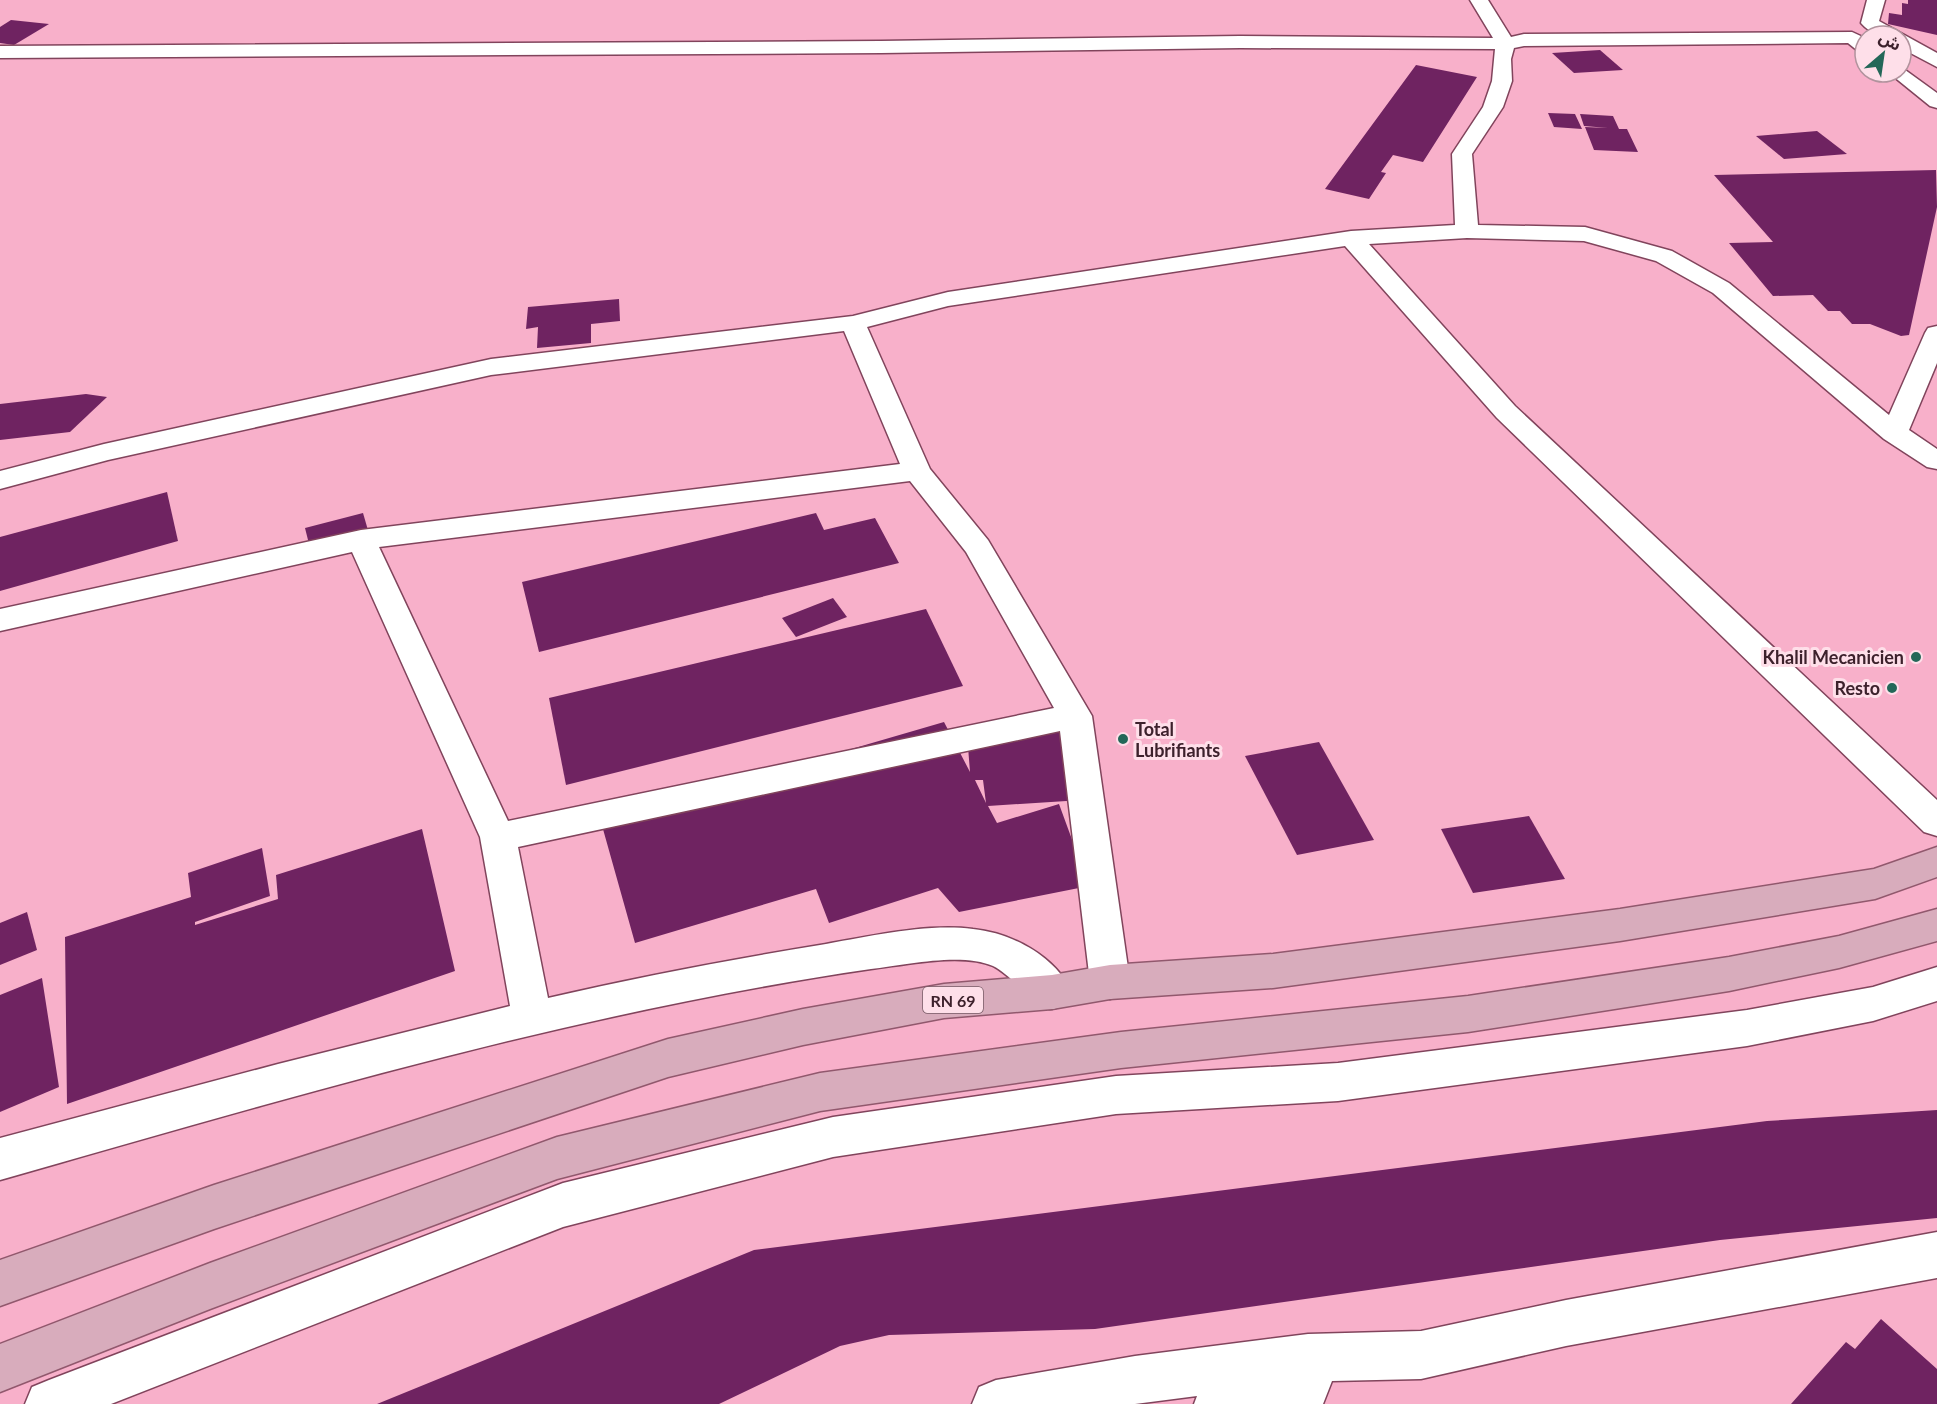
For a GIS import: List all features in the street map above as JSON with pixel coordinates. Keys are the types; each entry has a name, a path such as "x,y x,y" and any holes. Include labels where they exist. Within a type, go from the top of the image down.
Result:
{"main road":[{"name":"RN 69","path":"0,1283 226,1203 668,1058 803,1028 944,1001 1052,992 1110,982 1273,971 1620,925 1875,884 1937,862"},
{"path":"0,1368 210,1286 556,1158 820,1092 1121,1050 1468,1014 1740,972 1839,952 1937,925"}],"street":[{"path":"1467,231 1462,154 1493,107 1502,81 1502,59 1506,44 1479,0"},
{"path":"1870,23 1876,0"},
{"path":"1859,8 1870,23"},
{"path":"0,52 881,47 1240,42 1506,44 1524,40 1853,39"},
{"path":"1913,47 1937,61"},
{"path":"1913,84 1937,102"},
{"path":"0,480 104,452 491,367 853,323 948,299 1351,238 1467,231 1586,234 1664,256 1721,288 1894,433 1937,461"},
{"path":"1351,238 1506,412 1937,822"},
{"path":"853,323 917,471 978,547 1075,716 1110,982"},
{"path":"1894,433 1937,333"},
{"path":"0,620 361,540 917,471"},
{"path":"361,540 498,837 532,1018"},
{"path":"498,837 1075,716"},
{"path":"0,1159 532,1018 650,992 839,957 936,946 974,945 1005,953 1032,969 1052,992"},
{"path":"50,1404 563,1205 833,1137 1116,1095 1338,1082 1736,1029 1873,1004 1937,984"},
{"path":"996,1404 1090,1396 1135,1380 1308,1358 1421,1355 1566,1323 1937,1255"},
{"path":"1218,1404 1301,1392 1306,1389 1309,1382 1308,1358"}],"building":[{"path":"1908,0 1937,0 1937,35 1913,30 1913,24 1888,24 1889,13 1902,15 1902,3 1908,4"},
{"path":"11,20 49,24 14,45 0,43 0,27"},
{"path":"1600,50 1623,70 1574,73 1552,53"},
{"path":"1416,65 1477,77 1423,162 1393,155 1381,172 1386,173 1369,199 1325,189"},
{"path":"1548,113 1575,114 1582,129 1554,127"},
{"path":"1580,114 1613,116 1619,129 1627,129 1638,152 1594,150 1585,127 1608,128 1584,126"},
{"path":"1817,131 1847,154 1784,159 1756,136"},
{"path":"1936,170 1937,207 1909,335 1901,336 1870,324 1852,324 1840,311 1828,311 1813,295 1773,296 1729,243 1773,242 1714,175"},
{"path":"619,299 620,321 591,324 591,343 537,348 538,327 526,329 528,307"},
{"path":"86,394 107,397 70,432 0,440 0,404"},
{"path":"167,492 178,541 0,591 0,537"},
{"path":"363,513 372,544 313,560 305,528"},
{"path":"816,513 824,530 875,518 899,563 539,652 522,582"},
{"path":"833,598 847,617 796,637 782,618"},
{"path":"926,609 963,686 566,785 549,698"},
{"path":"944,722 970,772 967,734 1069,728 1082,800 988,806 997,823 1059,804 1089,886 959,912 938,888 829,923 816,889 635,943 601,822","holes":["975,780 983,780 986,803"]},
{"path":"1319,742 1374,840 1297,855 1245,756"},
{"path":"1529,816 1565,879 1473,893 1441,829"},
{"path":"422,829 455,971 67,1104 65,937 191,897 188,873 262,848 270,896 195,922 195,925 278,899 276,875"},
{"path":"27,912 37,950 0,965 0,923"},
{"path":"42,978 59,1087 0,1112 0,995"},
{"path":"1937,1110 1937,1218 1720,1240 1095,1329 889,1335 840,1346 719,1404 377,1404 754,1250 1767,1121"},
{"path":"1881,1319 1937,1369 1937,1404 1791,1404 1846,1342 1855,1349"}],"place":[{"name":"Khalil Mecanicien","path":"1916,657"},
{"name":"Resto","path":"1892,688"},
{"name":"Total Lubrifiants","path":"1123,739"}]}
